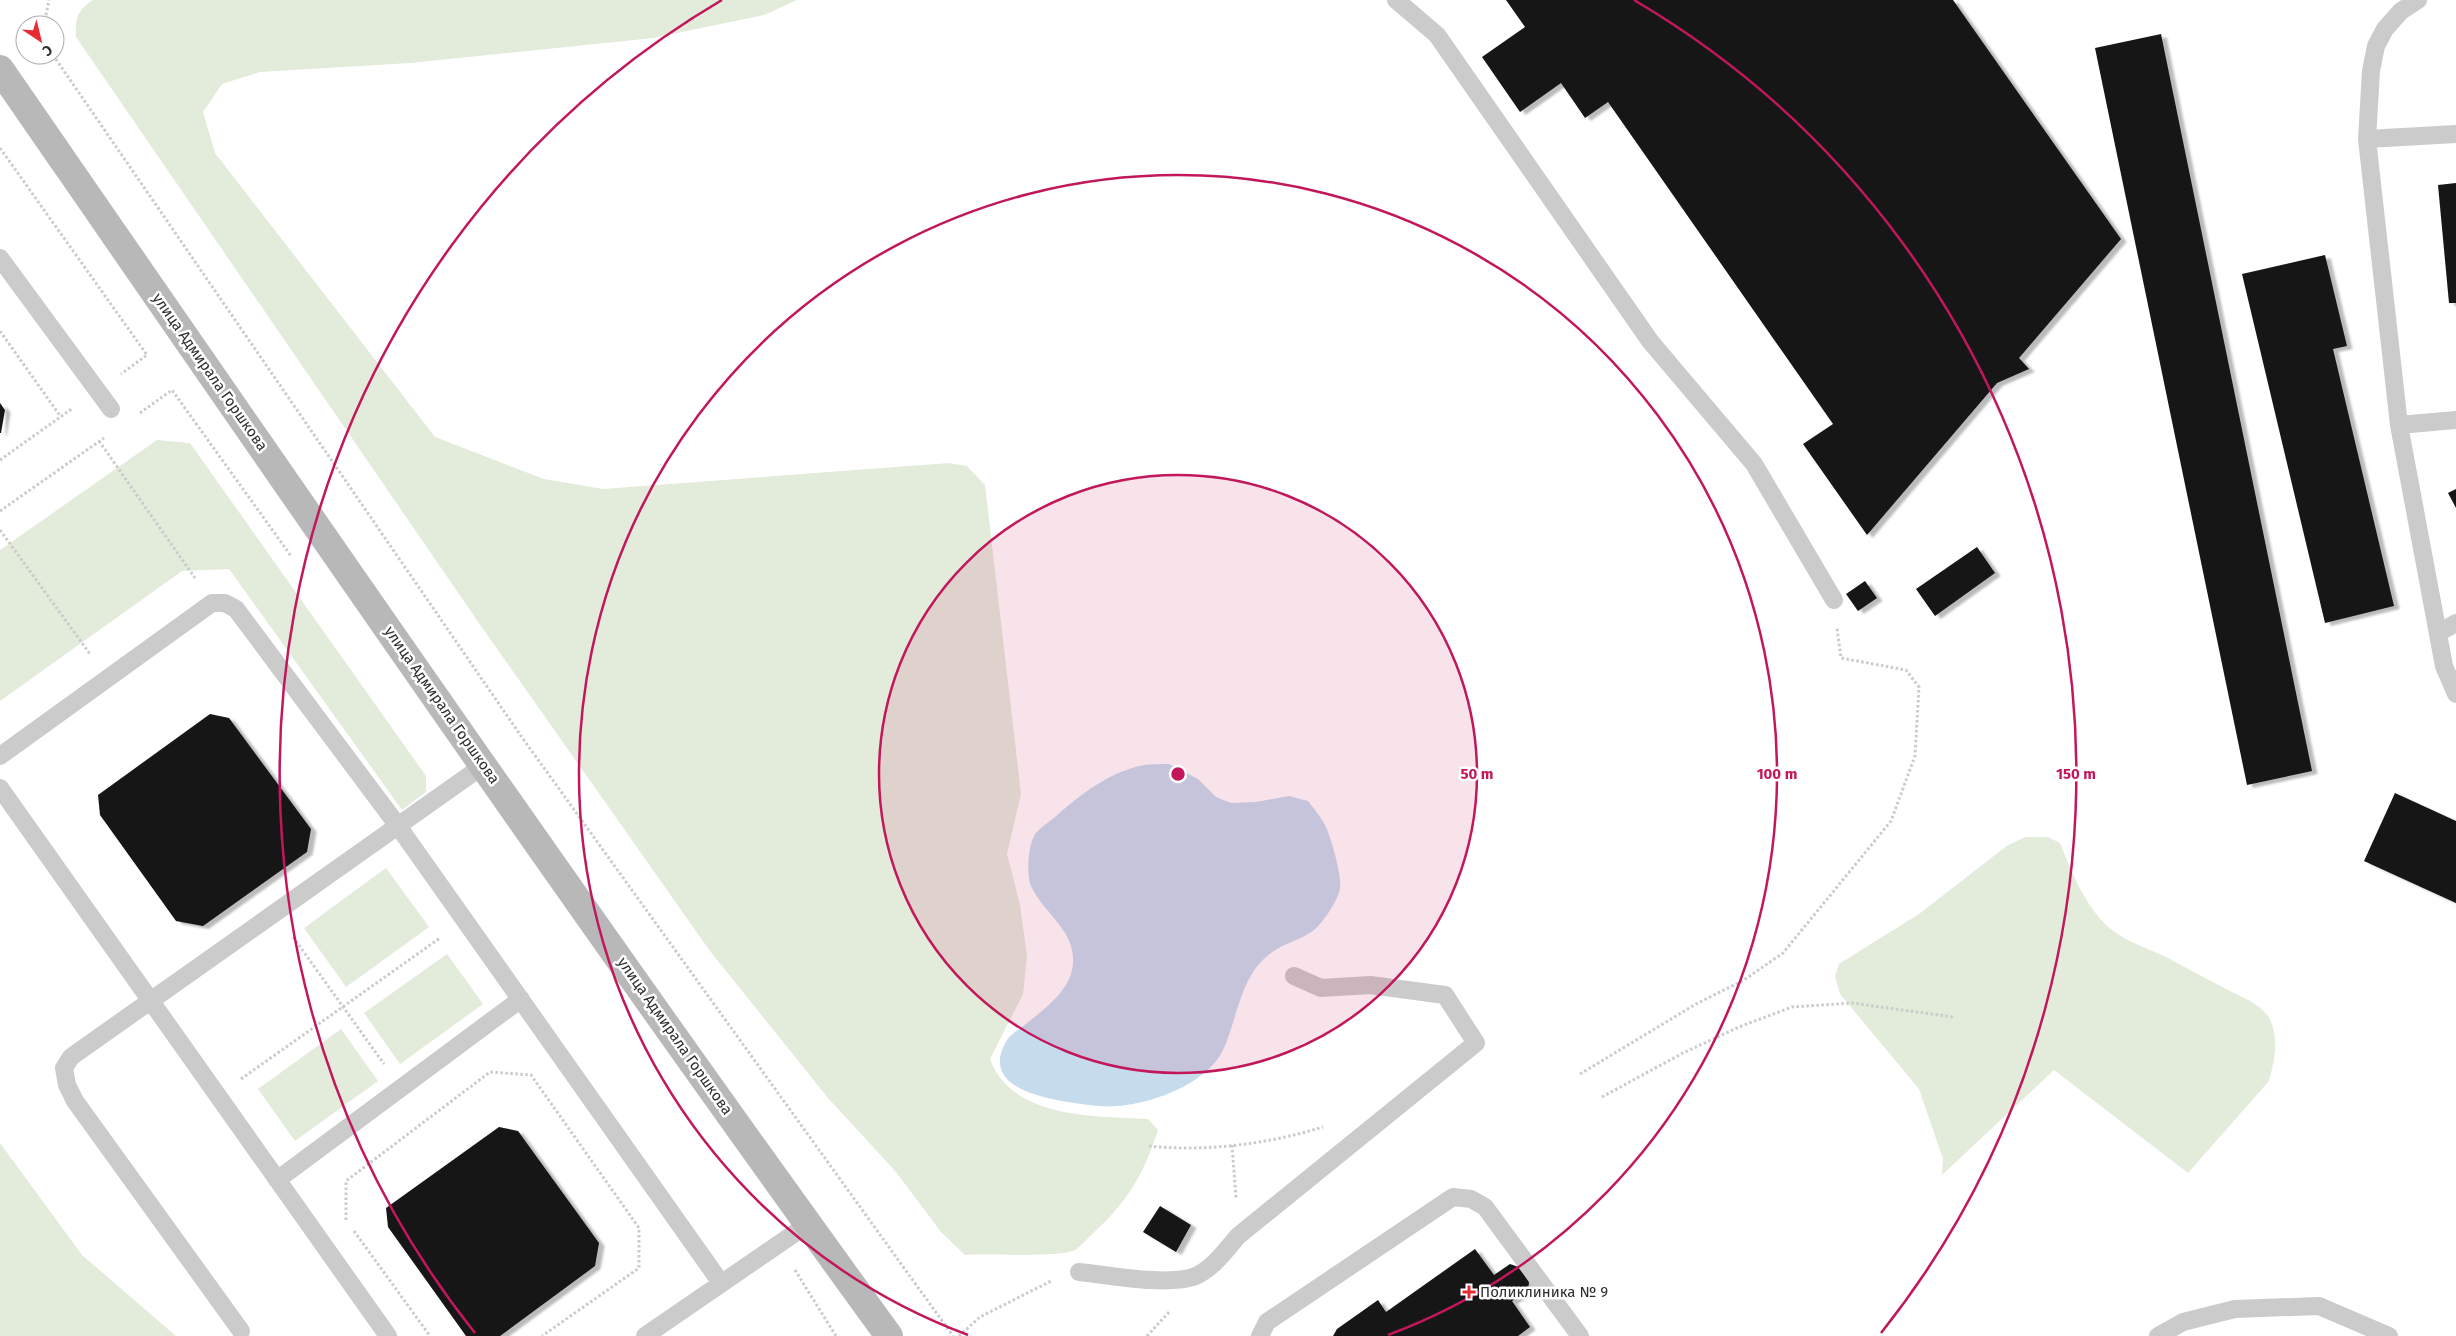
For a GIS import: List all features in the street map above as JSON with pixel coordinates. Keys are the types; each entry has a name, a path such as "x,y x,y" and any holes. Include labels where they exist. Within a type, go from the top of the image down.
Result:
{"main road":[{"name":"улица Адмирала Горшкова","path":"0,69 484,764 889,1336"}],"lane":[{"path":"1396,0 1437,35 1650,341 1754,464 1834,600"},
{"path":"2418,0 2401,11 2376,46 2371,71 2367,139 2399,425 2444,666 2456,694"},
{"path":"2367,139 2456,134"},
{"path":"0,258 111,409"},
{"path":"2399,425 2456,420"},
{"path":"0,756 212,603 225,603 236,609 398,826 721,1284"},
{"path":"2438,633 2456,623"},
{"path":"241,1331 75,1101 67,1085 64,1068 71,1056 484,764"},
{"path":"0,788 388,1336"},
{"path":"1079,1272 1152,1280 1194,1277 1214,1264 1238,1236 1476,1043 1444,995 1370,985 1321,988 1294,976"},
{"path":"277,1180 521,999"},
{"path":"1260,1336 1267,1322 1453,1197 1470,1199 1485,1207 1580,1336"},
{"path":"645,1336 808,1224"},
{"path":"2158,1336 2183,1322 2236,1309 2319,1306 2389,1336"}],"path":[{"path":"46,15 49,0"},
{"path":"60,65 521,736 953,1336"},
{"path":"0,148 147,355"},
{"path":"0,331 61,417"},
{"path":"131,419 172,390"},
{"path":"0,511 107,436"},
{"path":"99,441 212,603"},
{"path":"0,530 108,678"},
{"path":"1580,1074 1696,1004 1744,980 1782,953 1891,821 1915,756 1919,687 1906,670 1841,658 1834,600"},
{"path":"217,1096 465,920"},
{"path":"311,963 369,1044"},
{"path":"1602,1098 1683,1053 1738,1027 1792,1007 1852,1003 1953,1017"},
{"path":"430,1336 344,1218 346,1181 490,1072 531,1075 639,1228 639,1268 542,1336"},
{"path":"1150,1146 1170,1148 1232,1145 1260,1141 1332,1124"},
{"path":"1232,1145 1238,1236"},
{"path":"959,1336 980,1317 1048,1282 1079,1272"}],"green space":[{"path":"93,0 797,0 764,15 653,38 410,63 260,72 222,84 203,112 215,153 435,437 544,479 603,489 949,463 967,466 985,485 1021,794 1007,854 1020,905 1027,956 1023,994 990,1059 1001,1079 1017,1093 1036,1104 1081,1115 1148,1119 1158,1130 1147,1160 1125,1199 1075,1250 1039,1255 965,1255 941,1232 896,1172 828,1098 710,951 481,626 76,37 78,16 83,8"},
{"path":"157,440 190,443 426,776 426,792 402,810 229,569 182,571 0,701 0,550"},
{"path":"2026,837 2048,837 2060,843 2074,876 2091,907 2113,931 2127,940 2166,957 2253,1003 2264,1011 2271,1022 2275,1044 2269,1081 2188,1173 2054,1070 1942,1175 1943,1159 1919,1089 1840,994 1835,976 1839,964 1919,914 2008,845"},
{"path":"386,868 429,927 346,987 304,928"},
{"path":"447,954 483,1004 400,1064 364,1013"},
{"path":"341,1029 378,1081 295,1141 258,1089"},
{"path":"0,1143 82,1255 176,1336 0,1336"}],"water":[{"path":"1169,764 1198,779 1216,797 1231,803 1256,802 1289,796 1308,801 1325,825 1333,847 1340,882 1337,898 1318,927 1271,953 1261,962 1246,985 1223,1050 1214,1063 1186,1085 1150,1100 1114,1106 1065,1102 1027,1092 1012,1084 1003,1073 1000,1058 1008,1038 1048,1006 1063,989 1069,979 1073,958 1068,938 1042,904 1029,881 1029,859 1033,838 1040,829 1075,800 1107,778 1144,765"}],"building":[{"path":"1506,0 1953,0 2121,239 2019,358 2029,369 1997,383 1867,535 1803,444 1833,424 1608,102 1585,118 1561,83 1520,112 1482,57 1525,27"},
{"path":"2161,34 2312,771 2247,785 2095,48"},
{"path":"2456,183 2456,303 2449,303 2438,185"},
{"path":"2325,255 2347,346 2333,349 2394,606 2325,623 2242,274"},
{"path":"0,403 5,410 1,433 0,433"},
{"path":"2456,489 2456,508 2448,493"},
{"path":"1977,547 1995,573 1935,616 1916,589"},
{"path":"1865,581 1877,598 1858,611 1846,594"},
{"path":"210,714 229,718 311,829 307,852 203,926 176,921 100,815 98,795"},
{"path":"2395,793 2456,821 2456,903 2364,861"},
{"path":"499,1127 518,1131 599,1243 595,1266 500,1336 466,1336 388,1227 386,1208"},
{"path":"1160,1206 1191,1225 1176,1252 1143,1232"},
{"name":"Поликлиника № 9","path":"1475,1249 1494,1275 1510,1264 1521,1268 1526,1275 1529,1282 1528,1290 1512,1301 1530,1327 1518,1336 1333,1336 1337,1329 1378,1300 1386,1312"}],"place":[{"name":"Поликлиника № 9","path":"1469,1292"}]}
